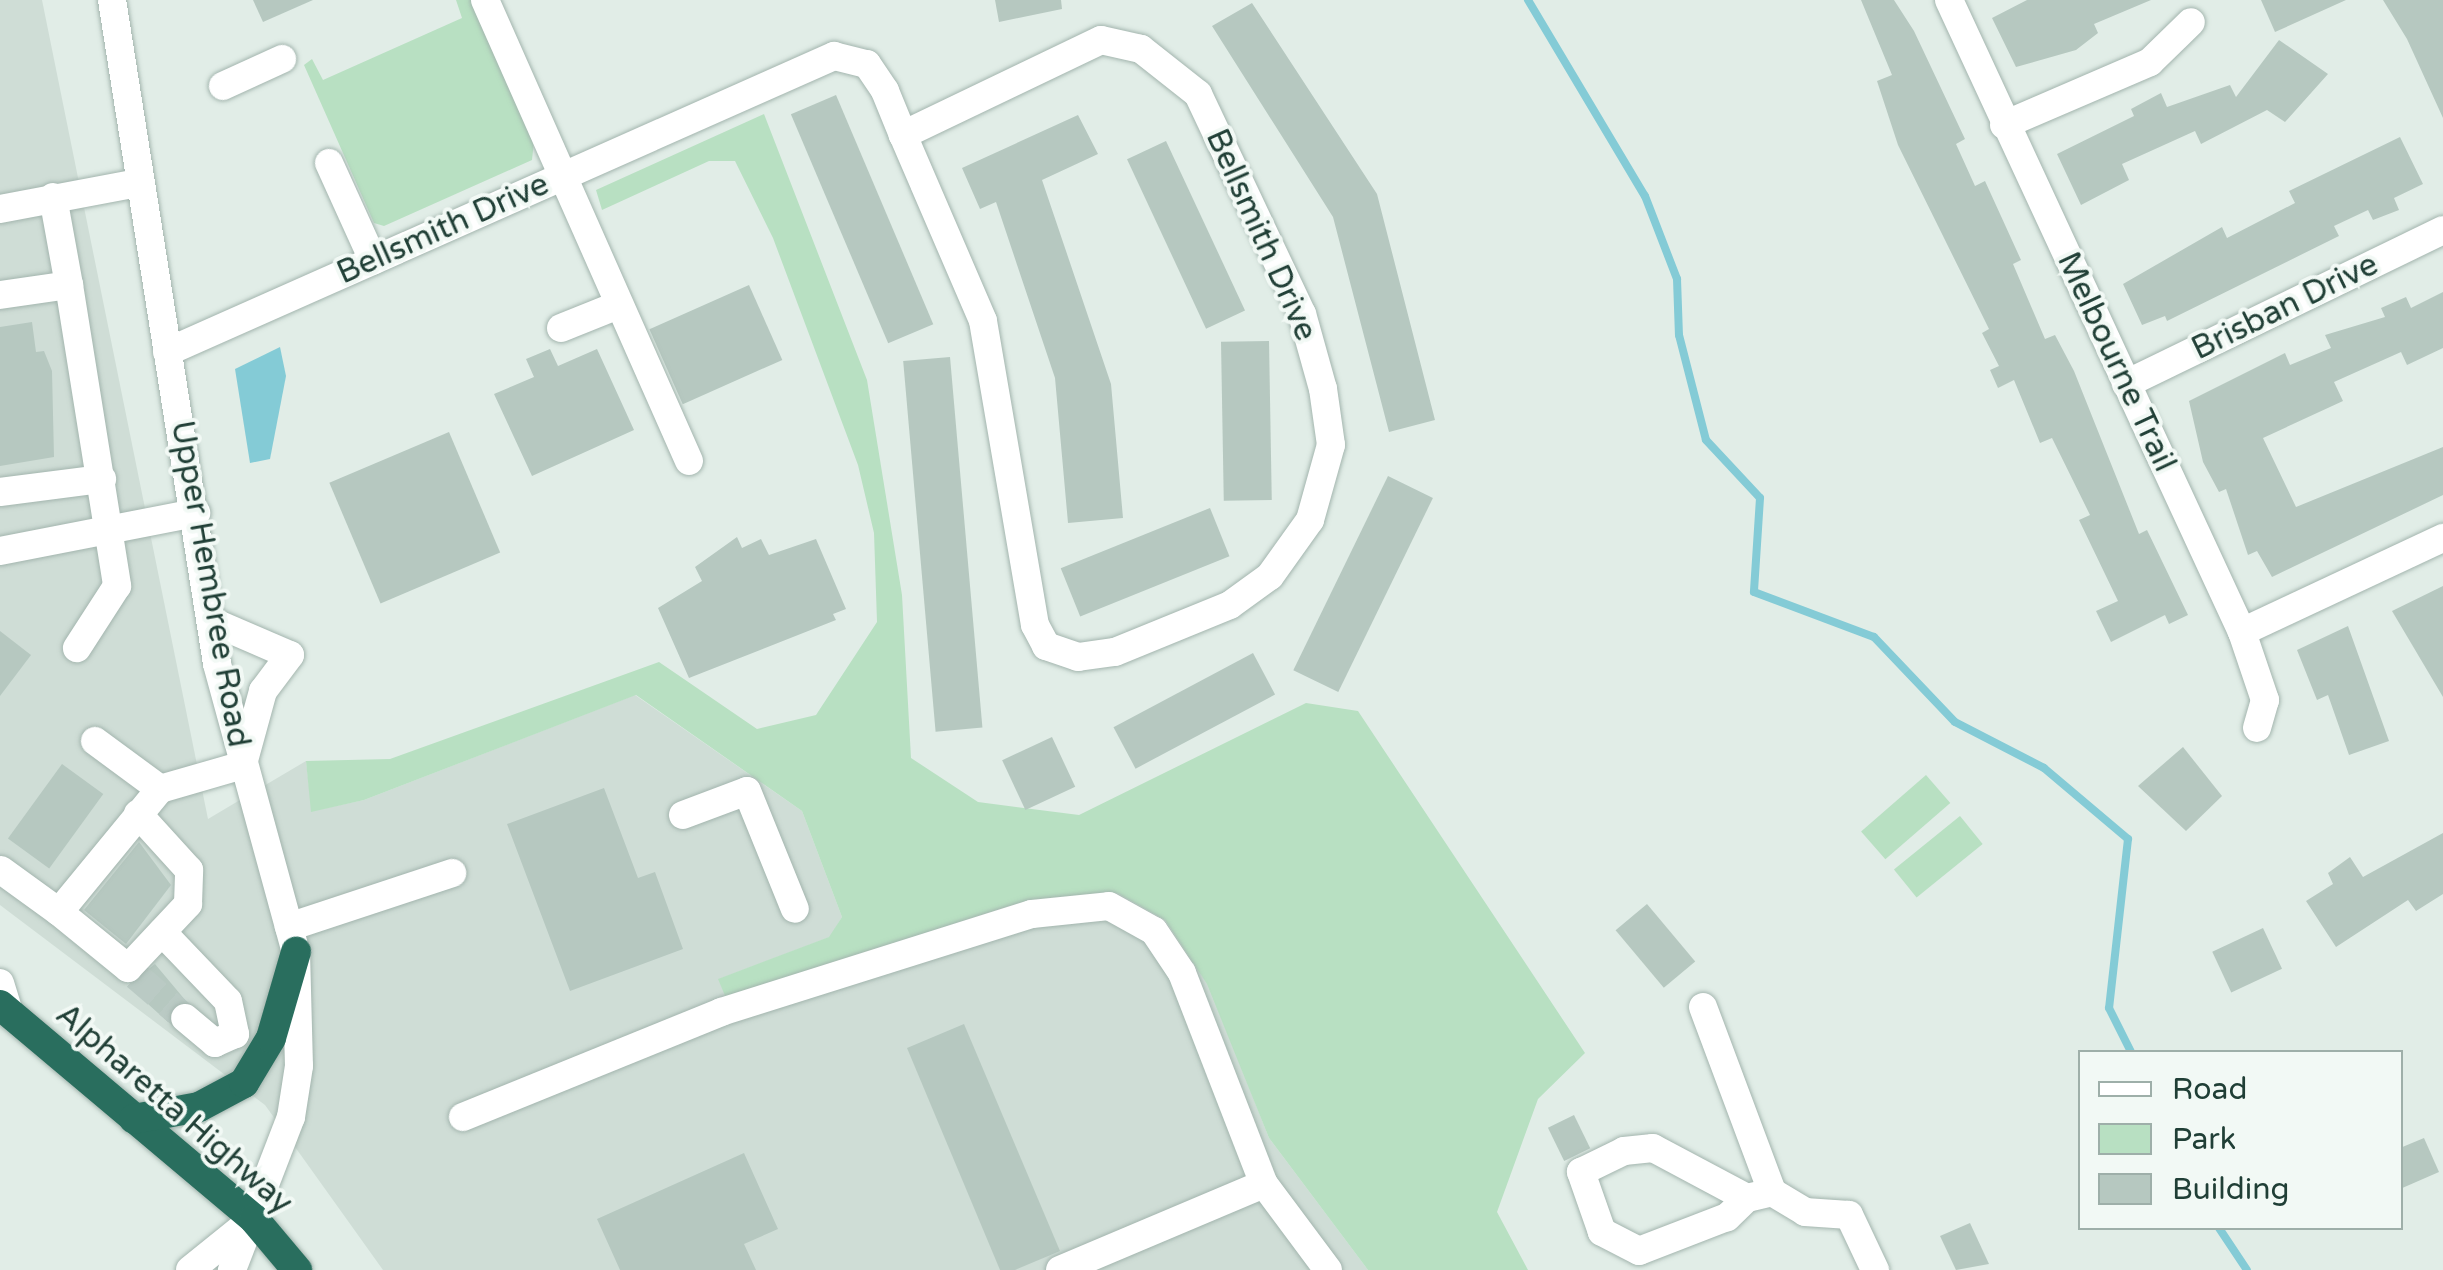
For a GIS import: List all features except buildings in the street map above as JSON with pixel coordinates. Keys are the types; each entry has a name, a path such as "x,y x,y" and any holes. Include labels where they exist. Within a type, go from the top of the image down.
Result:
{"highway":[{"path":"134,1119 198,1107 244,1083 271,1038 293,940"},
{"name":"Alpharetta Highway","path":"4,1009 254,1218 298,1270"}],"street":[{"name":"Upper Hembree Road","path":"112,0 137,183 196,513 211,621 243,766 293,940 299,1066 291,1117 232,1270"},
{"path":"486,0 616,306 690,461"},
{"name":"Melbourne Trail","path":"1948,0 2242,632 2265,700 2256,728"},
{"path":"2004,125 2150,62 2191,22"},
{"name":"Bellsmith Drive","path":"167,352 834,56 867,64 904,135 983,321 1035,625 1046,646 1078,657 1115,652 1230,606 1270,576 1310,520 1331,445 1324,389 1302,314 1198,94 1141,49 1101,40 904,135"},
{"path":"224,86 282,60"},
{"path":"329,162 374,260"},
{"path":"0,209 52,196 137,183"},
{"path":"52,196 117,586 77,648"},
{"name":"Brisban Drive","path":"2126,384 2443,230"},
{"path":"0,295 69,285"},
{"path":"561,328 616,306"},
{"path":"0,492 102,480"},
{"path":"0,551 196,513"},
{"path":"2242,632 2443,538"},
{"path":"59,912 160,789 243,766 263,691 290,655 211,621"},
{"path":"95,740 160,789"},
{"path":"682,815 747,792 794,910"},
{"path":"0,872 59,912 132,972 188,904 192,885 183,860 138,814"},
{"path":"293,940 452,873"},
{"path":"464,1116 738,1007 1032,914 1109,906 1154,931 1182,973 1264,1184 1328,1270"},
{"path":"162,932 228,1001 234,1034 215,1044 185,1018"},
{"path":"0,983 4,1009"},
{"path":"1703,1007 1759,1195"},
{"path":"1759,1195 1728,1217 1638,1251 1602,1232 1581,1172 1624,1151 1652,1148 1805,1212 1849,1214 1875,1270"},
{"path":"1060,1270 1264,1184"},
{"path":"190,1270 254,1218"}],"shaded area":[{"path":"0,0 42,0 208,819 306,761 312,811 364,800 635,695 802,811 842,917 830,937 719,979 1009,906 1117,893 1164,920 1208,984 1269,1138 1368,1270 383,1270 265,1105 0,905"}],"green space":[{"path":"456,0 472,0 534,141 532,160 384,226 374,223 304,65 312,59 323,80 462,18"},
{"path":"764,114 867,380 902,595 911,758 978,802 1079,815 1306,703 1358,711 1585,1053 1538,1099 1497,1212 1528,1270 1368,1270 1269,1138 1207,984 1165,920 1117,893 1009,906 726,998 718,979 829,937 842,917 802,811 636,695 364,800 311,812 306,761 390,759 659,662 757,729 816,715 877,622 874,533 858,465 773,238 735,161 709,161 602,210 596,190"},
{"path":"1926,775 1950,803 1885,859 1861,831"},
{"path":"1960,816 1983,844 1917,897 1894,869"}],"water":[{"path":"280,347 286,376 270,459 250,463 235,369"}],"waterway":[{"path":"1528,0 1645,196 1677,279 1679,335 1706,440 1760,498 1754,592 1874,637 1955,722 2044,768 2128,839 2109,1008 2130,1050"},
{"path":"2220,1230 2247,1270"}],"tunnel":[{"path":"136,976 185,1018"}]}
